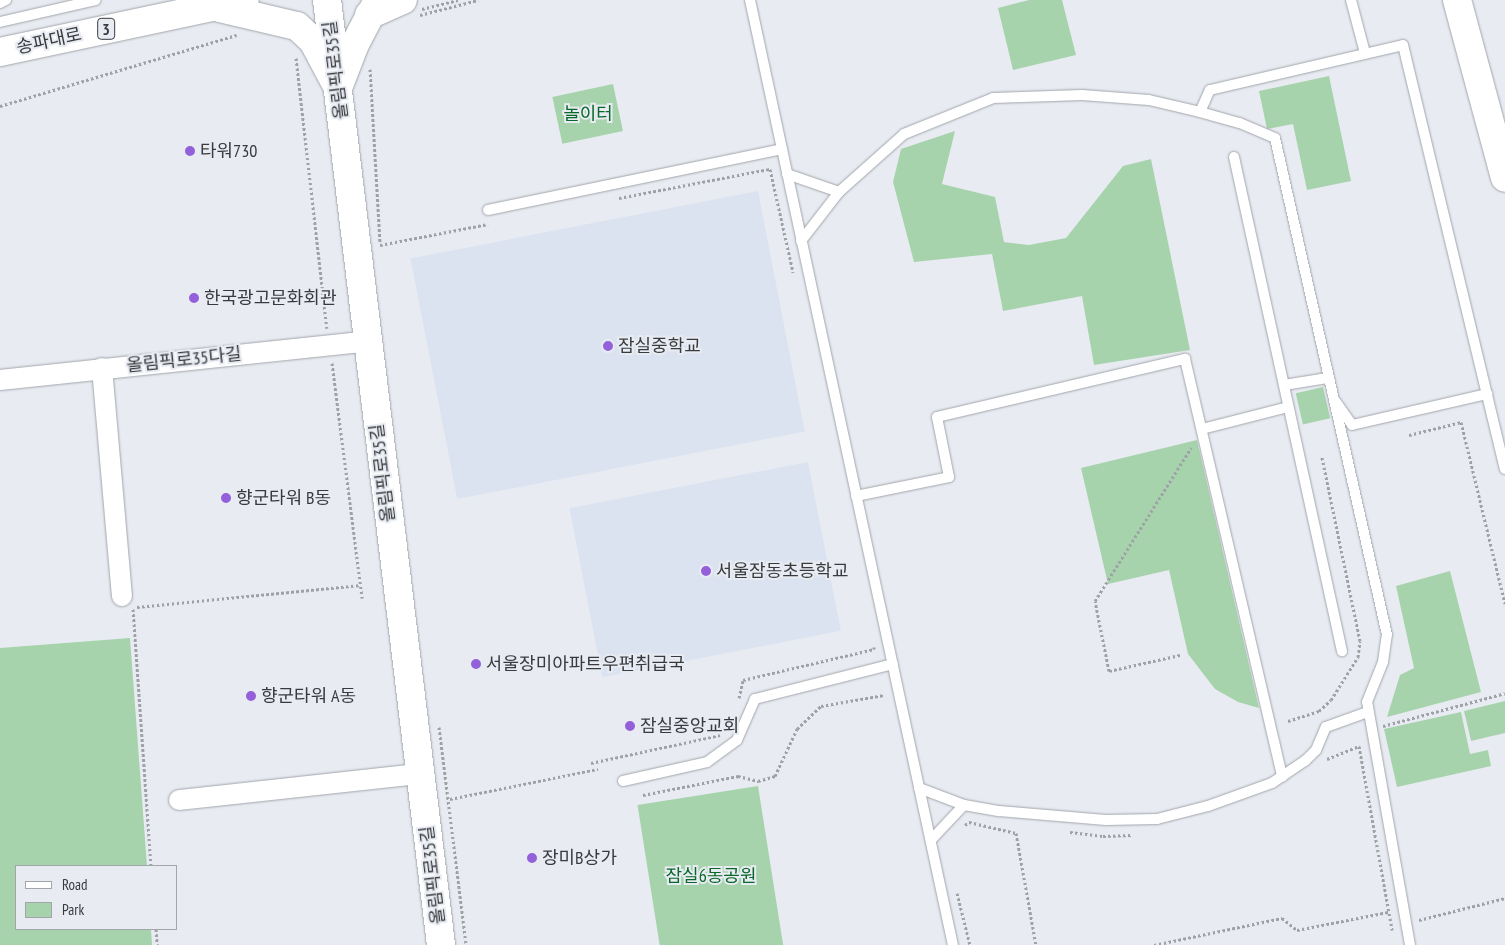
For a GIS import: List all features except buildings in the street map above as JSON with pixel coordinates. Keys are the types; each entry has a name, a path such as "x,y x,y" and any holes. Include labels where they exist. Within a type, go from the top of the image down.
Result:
{"main road":[{"name":"송파대로","path":"0,52 245,0"},
{"name":"올림픽로35길","path":"327,0 441,945"},
{"path":"1457,0 1505,178"},
{"path":"211,6 297,26 313,41 338,88"},
{"path":"338,88 373,8 409,8"}],"street":[{"name":"올림픽로35다길","path":"0,380 329,341 368,341"},
{"path":"102,368 122,596"},
{"path":"179,800 420,774"}],"lane":[{"path":"0,3 6,0"},
{"path":"0,22 96,0"},
{"path":"750,0 953,945"},
{"path":"1351,0 1365,53"},
{"path":"1200,112 1210,90 1365,53 1403,46 1505,469"},
{"path":"802,241 838,192 904,134 993,98 1082,95 1149,100 1200,112 1275,138 1387,635 1385,657 1367,702 1410,945"},
{"path":"488,210 782,149"},
{"path":"1234,157 1342,651"},
{"path":"787,174 838,192"},
{"path":"856,496 949,477 937,417 1185,360 1282,777"},
{"path":"1284,385 1328,378"},
{"path":"1332,396 1352,425 1487,394"},
{"path":"1202,429 1288,407"},
{"path":"623,781 707,762 737,740 755,699 893,664"},
{"path":"919,788 964,805 1062,817 1157,819 1208,806 1282,777 1316,750 1326,727 1368,712"},
{"path":"930,840 964,805"}],"path":[{"path":"409,8 478,0"},
{"path":"0,106 246,33"},
{"path":"295,53 362,598"},
{"path":"369,64 382,255"},
{"path":"1409,435 1461,422 1505,604"},
{"path":"1180,655 1109,671 1095,601 1191,448"},
{"path":"151,865 133,607 361,585"},
{"path":"743,680 874,649"},
{"path":"1380,726 1505,693"},
{"path":"643,795 738,776 758,780 775,776 797,729 821,706 884,694"},
{"path":"1288,721 1319,711"},
{"path":"438,722 450,799 466,945"},
{"path":"591,763 722,734"},
{"path":"1359,746 1394,937"},
{"path":"450,799 598,769"},
{"path":"969,822 1016,833 1036,945"},
{"path":"1419,920 1505,898"},
{"path":"1154,945 1282,918 1297,930 1388,912"},
{"path":"156,930 157,945"}],"shaded area":[{"name":"잠실중학교","path":"758,191 805,431 457,499 411,259"},
{"name":"서울잠동초등학교","path":"808,462 841,631 602,677 569,508"}],"green space":[{"path":"1029,0 1062,0 1076,55 1013,70 998,8"},
{"path":"1329,76 1351,181 1307,190 1293,124 1267,129 1259,91"},
{"name":"놀이터","path":"613,84 623,131 562,144 552,97"},
{"path":"955,131 942,184 995,197 1004,242 1029,245 1066,238 1123,166 1151,159 1190,350 1094,365 1082,296 1003,311 992,254 914,262 893,182 901,149"},
{"path":"1323,387 1330,418 1303,424 1296,393"},
{"path":"1197,440 1259,708 1238,702 1215,689 1188,654 1169,570 1108,584 1081,468"},
{"path":"1450,571 1481,692 1387,717 1400,675 1414,668 1396,586"},
{"path":"130,638 147,865 15,865 15,930 151,930 152,945 0,945 0,648"},
{"path":"1505,701 1505,733 1471,741 1464,711"},
{"path":"1461,712 1470,754 1488,750 1491,766 1397,787 1384,729"},
{"name":"잠실6동공원","path":"758,786 783,945 660,945 638,805"}],"place":[{"name":"타워730","path":"190,151"},
{"name":"한국광고문화회관","path":"194,298"},
{"name":"잠실중학교","path":"608,346"},
{"name":"향군타워 B동","path":"226,498"},
{"name":"서울잠동초등학교","path":"706,571"},
{"name":"서울장미아파트우편취급국","path":"476,664"},
{"name":"향군타워 A동","path":"251,696"},
{"name":"잠실중앙교회","path":"630,726"},
{"name":"장미B상가","path":"532,858"}]}
